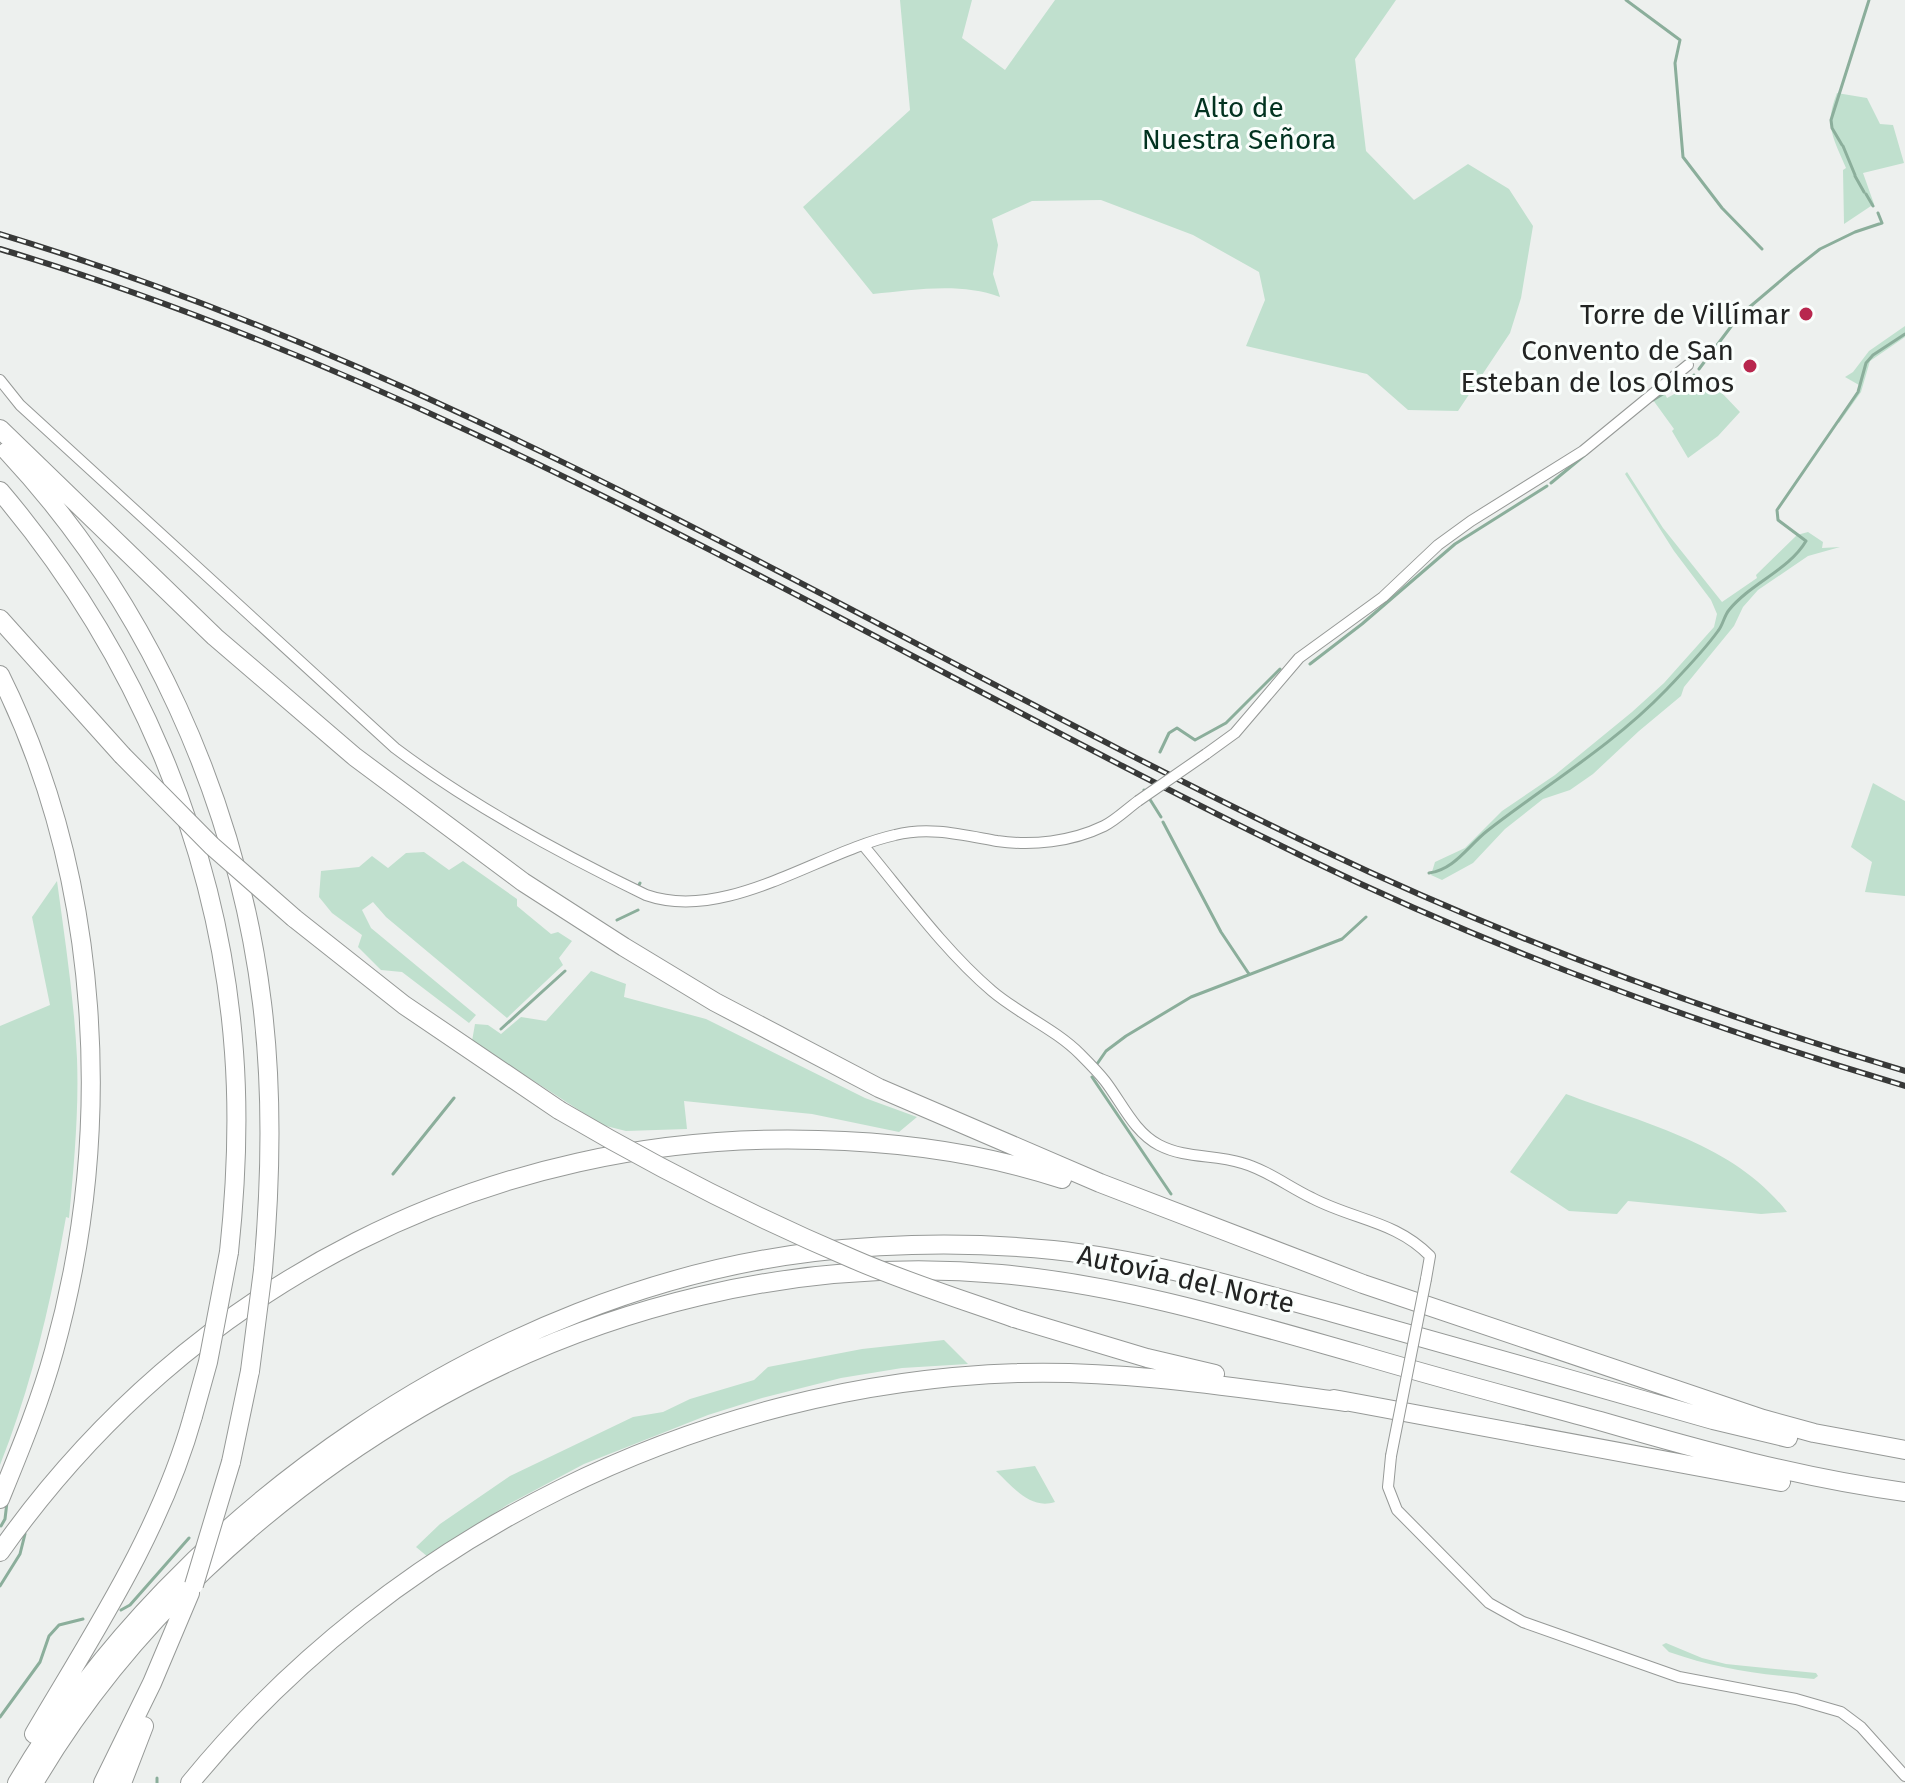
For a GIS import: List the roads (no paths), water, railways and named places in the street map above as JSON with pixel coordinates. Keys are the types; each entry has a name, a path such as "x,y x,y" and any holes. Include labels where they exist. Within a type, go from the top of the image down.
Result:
{"highway":[{"path":"0,429 215,637 309,719 475,848 624,947 782,1039 879,1088 1100,1183 1363,1284"},
{"path":"0,443 73,531 125,608 162,674 217,805 242,891 262,1003 270,1129 268,1213 250,1371 231,1462 188,1607 122,1783"},
{"path":"0,491 47,549 79,596 134,691 182,805 216,925 231,1014 237,1145 229,1252 208,1362 173,1476 151,1527 101,1620 6,1783"},
{"path":"0,619 122,755 212,846 294,918 404,1005 559,1110 656,1166 760,1218 855,1260 1014,1318 1147,1358 1346,1402 1784,1482 1905,1500"},
{"path":"0,675 43,777 65,860 86,986 90,1070 85,1182 66,1304 43,1387 0,1499"},
{"path":"0,1552 27,1514 108,1423 186,1352 242,1309 329,1255 415,1213 509,1179 602,1156 694,1143 776,1138 856,1141 942,1150 1043,1173 1763,1419 1814,1433 1905,1450"},
{"name":"Autovía del Norte","path":"17,1783 72,1699 162,1592 269,1493 347,1436 470,1362 582,1313 674,1282 798,1255 889,1245 980,1245 1058,1250 1129,1261 1229,1285 1713,1420 1807,1442 1905,1459"},
{"name":"Autovía del Norte","path":"34,1783 96,1693 171,1605 276,1508 354,1450 458,1386 559,1339 663,1305 748,1286 860,1272 932,1271 1004,1274 1094,1287 1202,1311 1766,1466 1905,1492"},
{"path":"190,1783 243,1723 312,1657 369,1608 431,1563 502,1518 573,1481 720,1424 892,1385 1019,1373 1152,1377 1346,1402"},
{"path":"103,1783 152,1683 194,1585"}],"street":[{"path":"0,380 43,427 395,748 470,801 624,885 660,900 703,900 780,879 895,834 951,832 1029,844 1073,838 1105,825 1235,733 1299,658 1383,597 1438,545 1583,451 1688,365"},
{"path":"863,845 967,968 993,992 1078,1052 1105,1081 1131,1119 1156,1144 1181,1154 1242,1163 1266,1172 1345,1213 1387,1225 1411,1237 1430,1256 1391,1456 1388,1487 1397,1510 1478,1593 1505,1614 1679,1677 1796,1699 1841,1712 1861,1727 1905,1776"}],"waterway":[{"path":"1626,0 1680,40 1675,63 1683,157 1722,208 1762,249"},
{"path":"1842,145 1831,120 1869,0"},
{"path":"1843,146 1855,175"},
{"path":"1855,176 1864,192"},
{"path":"1866,194 1873,206"},
{"path":"1699,369 1739,316 1820,249 1882,223 1878,213"},
{"path":"1429,873 1453,862 1487,831 1645,711 1720,629 1738,600 1799,551 1806,541 1778,520 1777,510 1858,392 1866,363 1905,334"},
{"path":"1653,400 1694,375"},
{"path":"1551,483 1585,455"},
{"path":"1310,664 1455,544 1547,486"},
{"path":"1160,752 1169,733 1177,728 1195,740 1226,723 1280,669"},
{"path":"1144,790 1161,817"},
{"path":"1163,822 1221,932 1249,974"},
{"path":"617,920 638,910"},
{"path":"1097,1064 1106,1051 1126,1036 1191,997 1342,939 1366,917"},
{"path":"501,1029 565,971"},
{"path":"1092,1077 1171,1194"},
{"path":"393,1174 454,1098"},
{"path":"1,1526 7,1502"},
{"path":"0,1586 20,1554 25,1534"},
{"path":"121,1610 130,1605 189,1538"},
{"path":"0,1717 40,1662 49,1636 59,1625 83,1619"},
{"path":"157,1778 157,1783"}],"railway":[{"path":"0,234 173,292 341,360 507,435 1155,767 1389,881 1607,971 1755,1024 1905,1071"},
{"path":"0,249 171,306 339,373 503,448 666,527 1147,778 1380,893 1527,956 1677,1012 1905,1086"}],"place":[{"name":"Torre de Villímar","path":"1806,314"},
{"name":"Convento de San Esteban de los Olmos","path":"1750,366"}],"park label":[{"name":"Alto de Nuestra Señora","path":"1239,123"}]}
